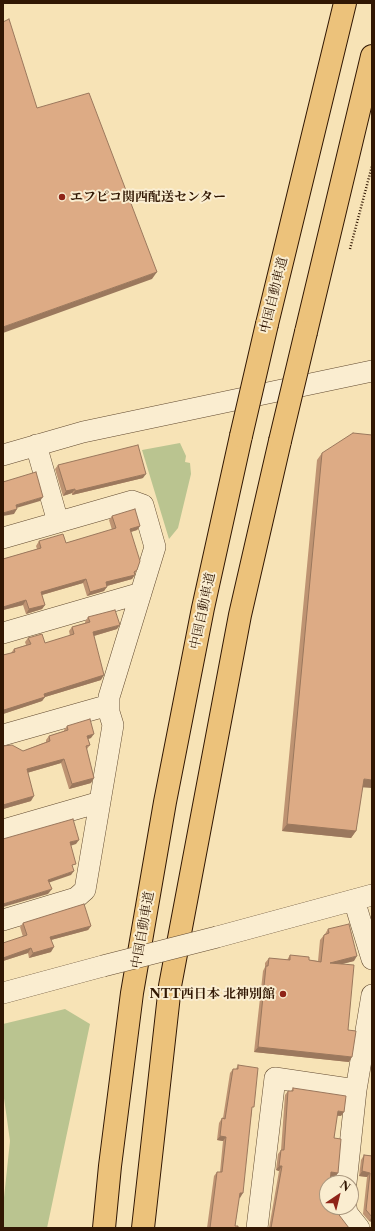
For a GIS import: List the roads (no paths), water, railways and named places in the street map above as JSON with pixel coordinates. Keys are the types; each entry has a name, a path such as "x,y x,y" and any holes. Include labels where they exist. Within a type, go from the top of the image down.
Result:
{"highway":[{"name":"中国自動車道","path":"104,1228 110,1166 132,994 161,825 203,608 267,324 345,3"},
{"path":"143,1228 170,986 240,615 372,56"}],"street":[{"path":"3,455 83,432 372,371"},
{"path":"36,445 58,522"},
{"path":"3,538 132,501 143,505 155,548 108,697 113,725 84,890 76,898 3,920"},
{"path":"3,633 141,593"},
{"path":"3,735 109,706"},
{"path":"3,830 100,802"},
{"path":"3,993 363,897 372,959"},
{"path":"347,1175 356,1090 372,995"},
{"path":"257,1228 275,1078 356,1090"},
{"path":"349,1215 359,1228"}],"place":[{"name":"エフピコ関西配送センター","path":"62,197"},
{"name":"NTT西日本 北神別館","path":"283,994"}]}
